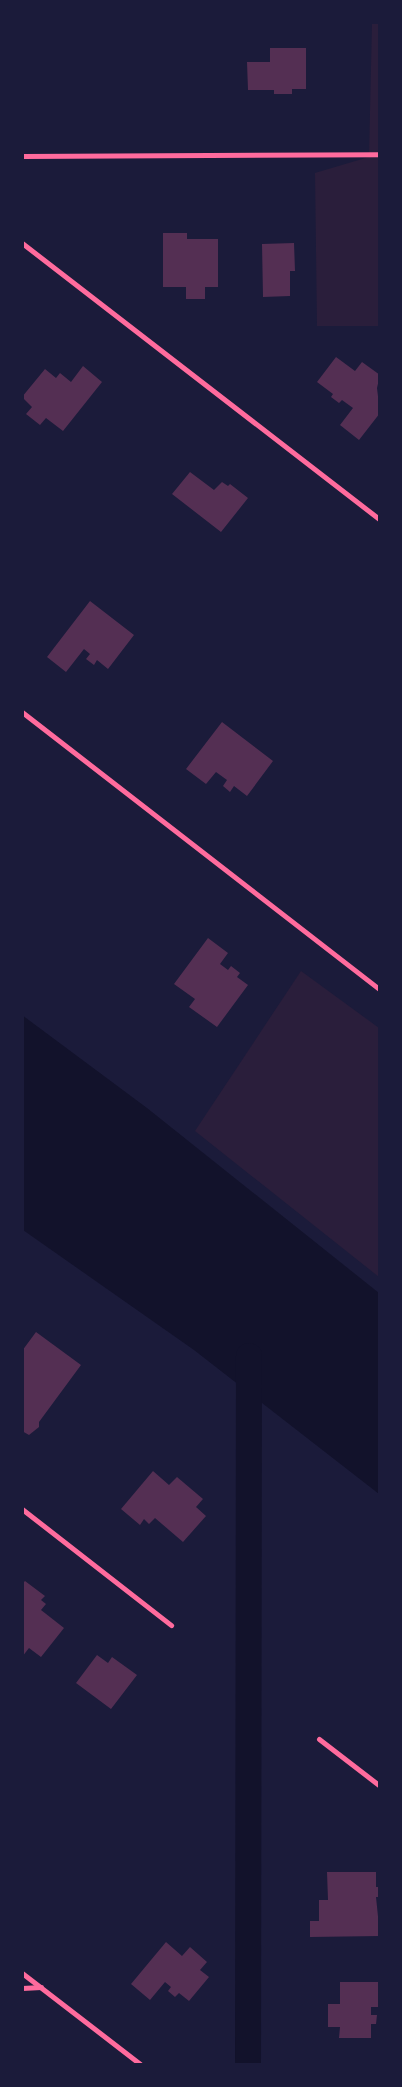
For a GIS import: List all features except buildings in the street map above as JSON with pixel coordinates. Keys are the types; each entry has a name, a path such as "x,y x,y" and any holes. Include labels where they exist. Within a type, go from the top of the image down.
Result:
{"street":[{"path":"22,156 380,154"},
{"path":"22,243 380,520"},
{"path":"22,712 380,990"},
{"path":"22,1509 171,1625"},
{"path":"319,1739 380,1786"},
{"path":"22,1973 140,2064"},
{"path":"22,1988 41,1987"}],"shaded area":[{"path":"372,23 379,23 379,326 317,326 315,173 369,157"},
{"path":"301,971 379,1028 379,1277 195,1131"},
{"path":"22,1015 147,1108 379,1293 379,1494 194,1350 23,1230"}],"waterway":[{"path":"248,2064 249,1356"}]}
